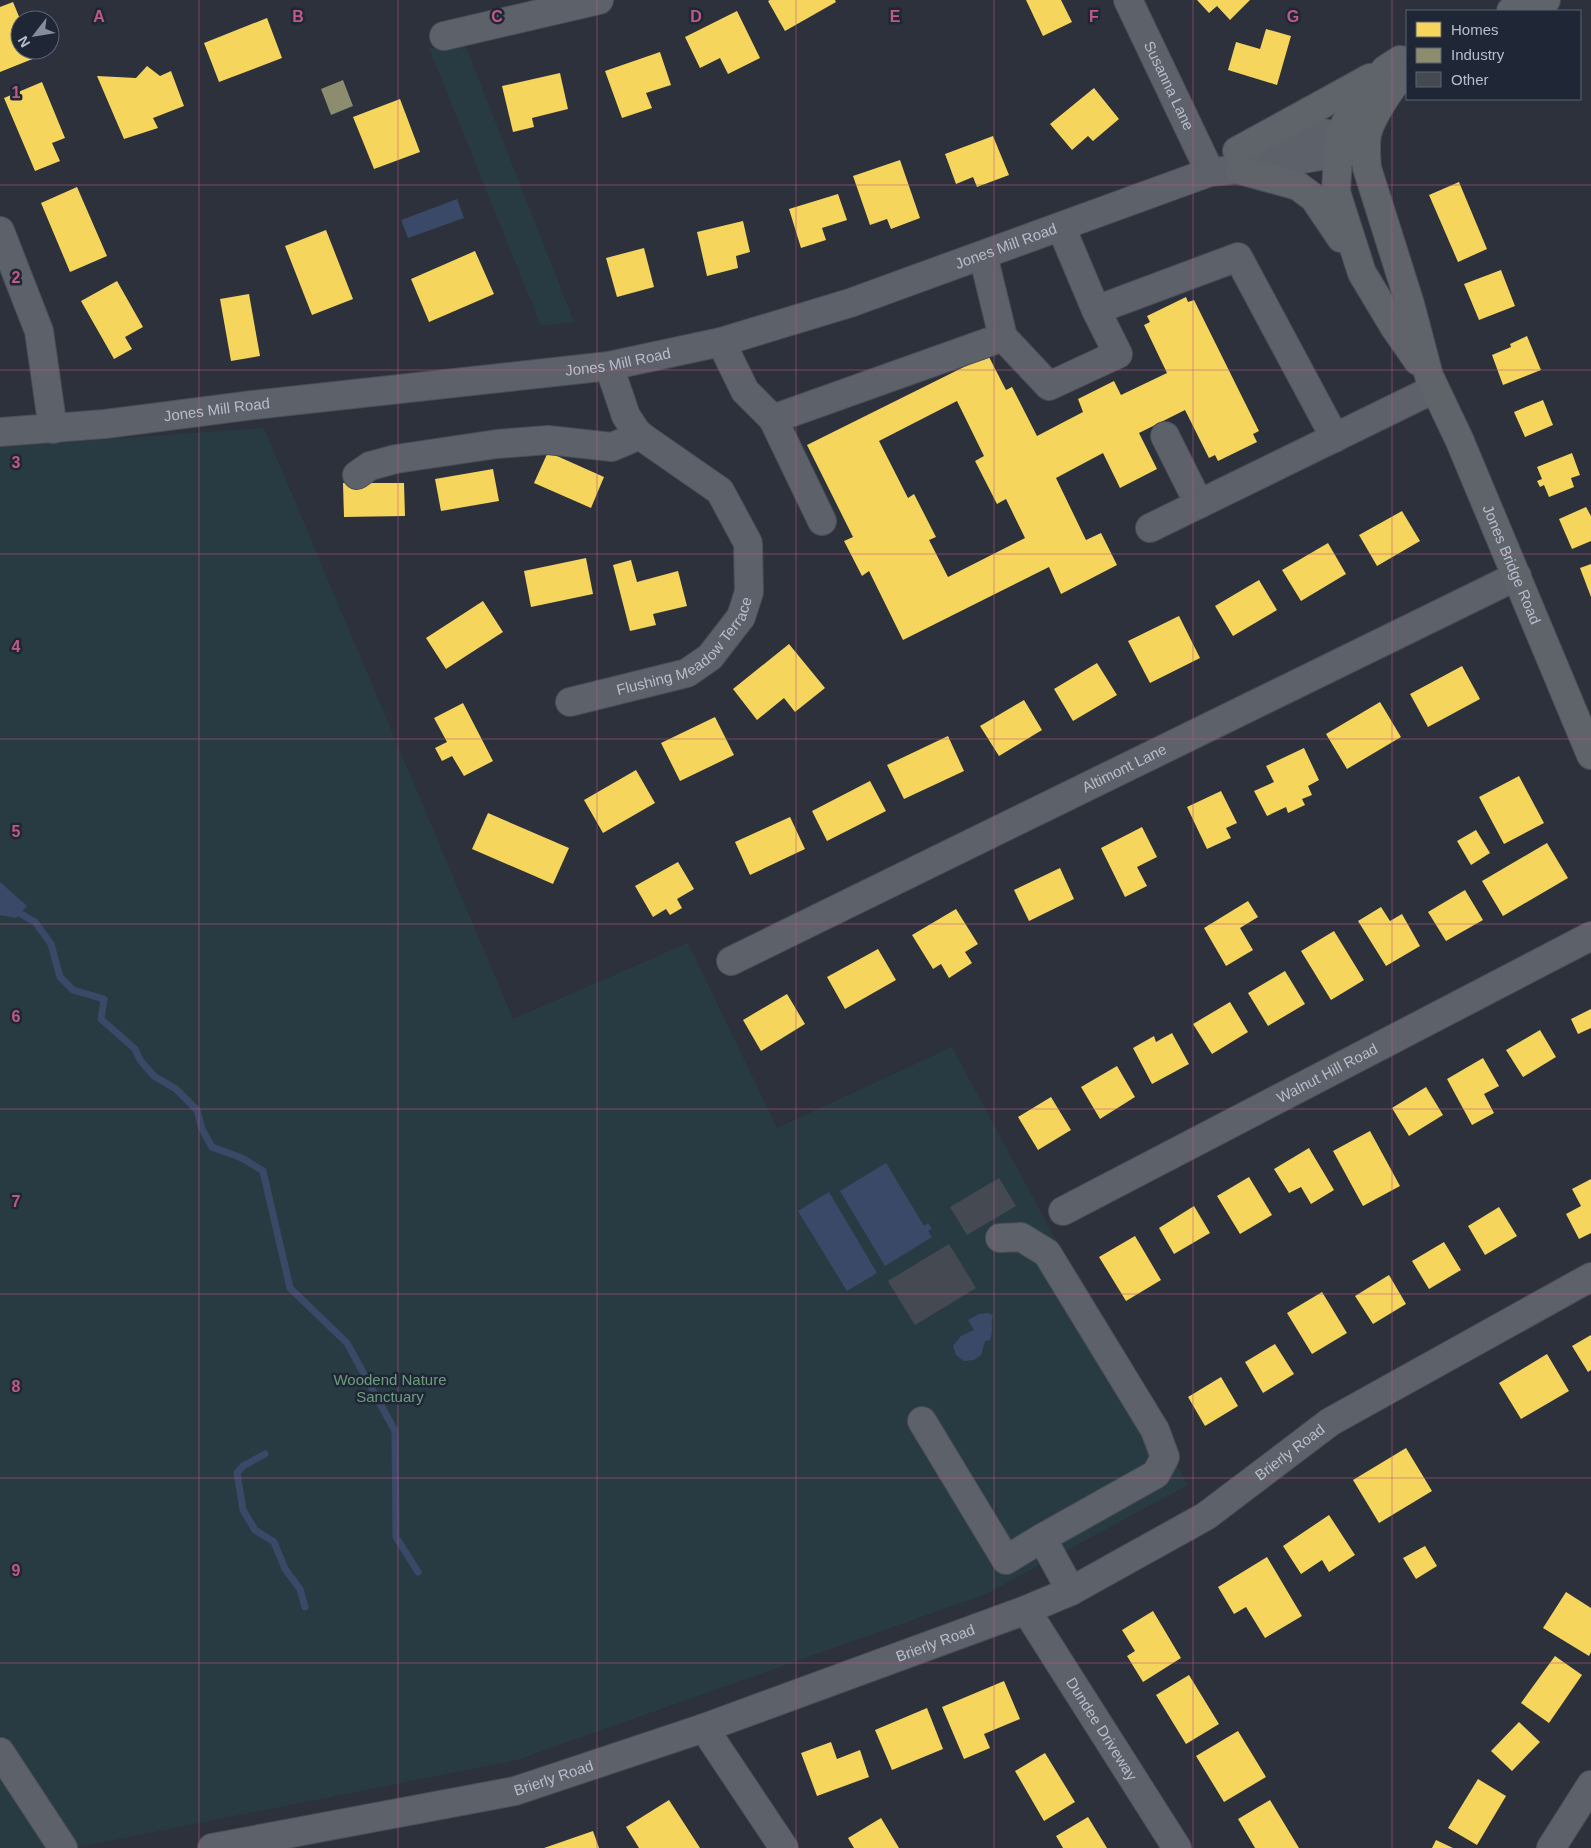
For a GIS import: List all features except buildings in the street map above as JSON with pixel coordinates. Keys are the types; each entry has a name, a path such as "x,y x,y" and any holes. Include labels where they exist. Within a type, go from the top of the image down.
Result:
{"main road":[{"path":"1514,10 1547,0"},
{"path":"1527,10 1547,0"},
{"path":"1338,145 1356,102 1400,66"},
{"path":"1365,151 1368,131 1380,106 1402,76 1400,66"},
{"path":"1238,161 1400,66"},
{"name":"Jones Bridge Road","path":"1338,145 1336,192 1362,273 1395,328 1432,383 1459,439 1518,576 1591,755"},
{"name":"Jones Bridge Road","path":"1365,151 1366,168 1410,304 1432,383"},
{"path":"1238,161 1298,186 1314,198 1362,273"}],"street":[{"path":"444,36 599,0"},
{"name":"Susanna Lane","path":"1128,0 1210,172"},
{"name":"Jones Mill Road","path":"0,432 53,429 609,366 721,342 850,303 1210,172 1307,130 1338,145 1365,151"},
{"path":"983,255 1003,337 1049,386 1118,354 1096,310 1061,226"},
{"path":"0,231 39,331 53,429"},
{"path":"1096,310 1238,257 1335,438"},
{"path":"773,419 1003,337"},
{"path":"721,342 745,391 773,419 822,521"},
{"name":"Flushing Meadow Terrace","path":"570,702 687,673 710,657 741,617 749,592 748,543 720,491 640,435 626,416 609,366"},
{"path":"1150,528 1335,438 1432,383"},
{"path":"357,476 370,466 415,456 497,444 548,440 612,446 640,435"},
{"path":"1166,436 1199,504"},
{"name":"Altimont Lane","path":"731,960 1518,576"},
{"name":"Walnut Hill Road","path":"1063,1212 1591,936"},
{"path":"922,1421 1006,1560 1156,1474 1165,1457 1154,1430 1047,1253 1021,1238 1000,1238"},
{"name":"Brierly Road","path":"212,1848 515,1791 704,1728 1026,1610 1071,1591 1206,1516 1330,1422 1591,1277"},
{"path":"1042,1538 1071,1591"},
{"name":"Dundee Driveway","path":"1026,1610 1177,1848"},
{"path":"704,1728 784,1848"},
{"path":"0,1752 63,1848"},
{"path":"1551,1848 1591,1785"}],"green space":[{"path":"466,47 574,322 541,326 429,48"},
{"name":"Woodend Nature Sanctuary","path":"264,428 513,1019 688,943 777,1128 952,1047 1188,1485 986,1594 517,1760 74,1848 0,1848 0,447"}],"water":[{"path":"457,199 464,218 408,238 401,220"},
{"path":"0,882 27,906 16,918 0,915"},
{"path":"886,1163 924,1226 928,1223 932,1229 928,1231 932,1237 885,1266 840,1191"},
{"path":"829,1192 877,1273 847,1291 798,1211"},
{"path":"987,1313 993,1315 990,1340 985,1341 981,1355 974,1360 964,1361 956,1355 953,1346 961,1336 974,1330 968,1320 979,1314"}],"waterway":[{"path":"0,902 35,922 51,944 60,977 73,990 104,999 101,1019 135,1049 140,1060 154,1076 176,1089 197,1110 202,1129 212,1147 242,1158 263,1171 290,1288 347,1343 395,1431 396,1537 418,1572"},
{"path":"265,1454 243,1466 237,1473 243,1510 255,1530 274,1542 285,1569 300,1589 305,1607"}]}
